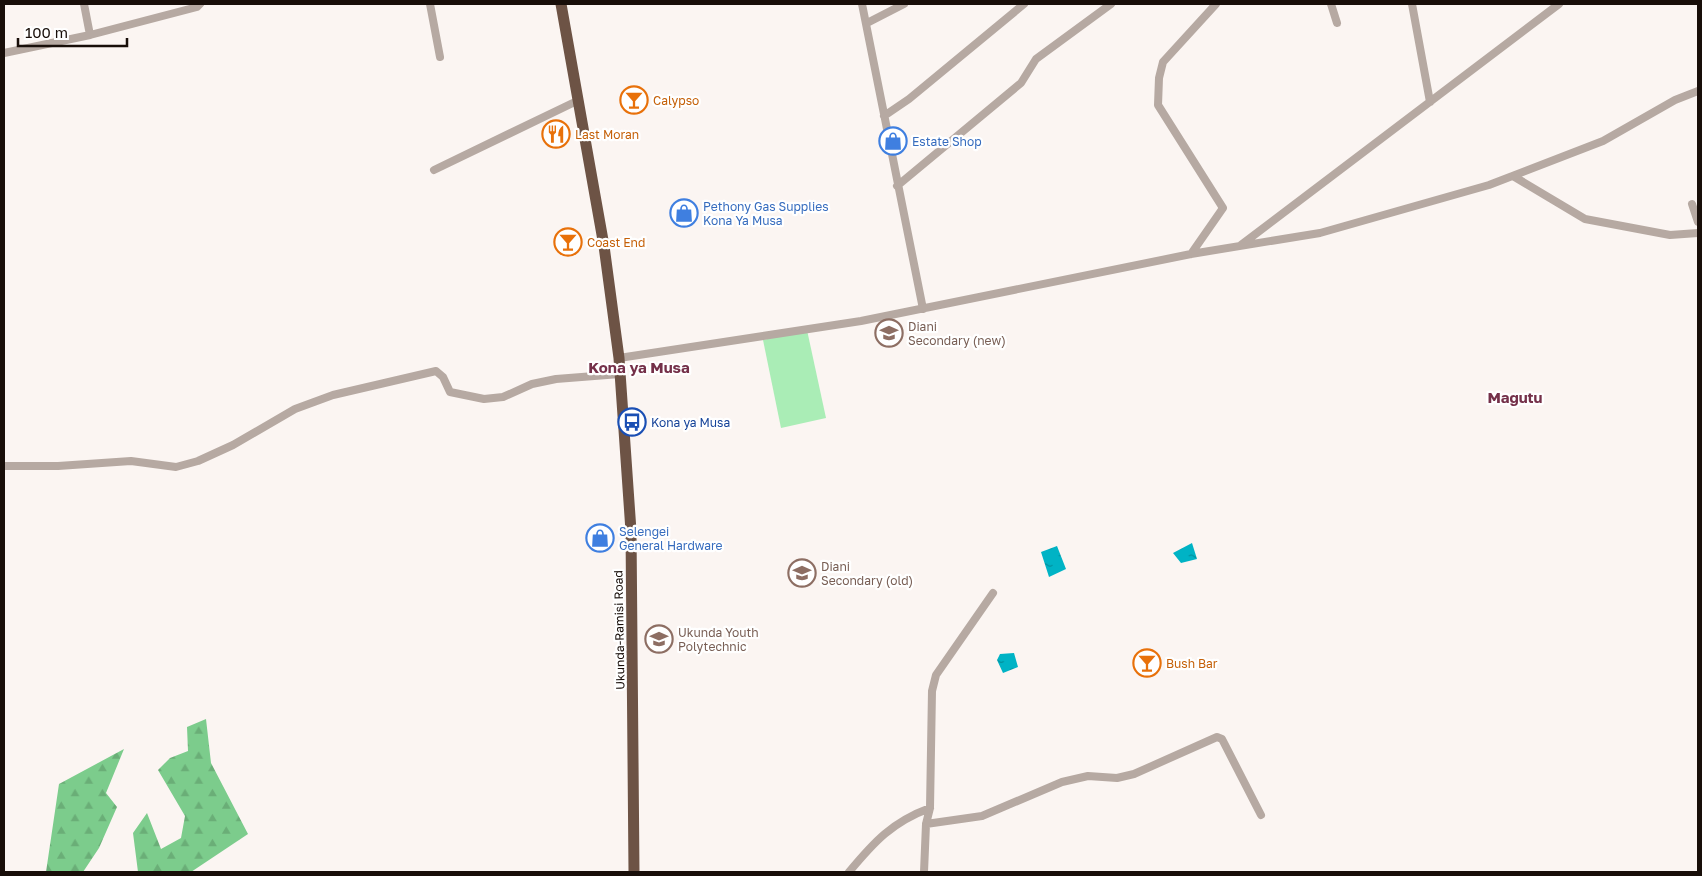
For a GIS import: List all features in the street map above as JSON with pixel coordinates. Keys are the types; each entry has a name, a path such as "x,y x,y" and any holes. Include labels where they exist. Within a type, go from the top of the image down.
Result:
{"highway":[{"name":"Ukunda-Ramisi Road","path":"561,4 604,246 619,358 632,531 634,872"}],"street":[{"path":"84,4 90,35"},
{"path":"4,53 90,35 197,7 200,4"},
{"path":"430,4 440,57"},
{"path":"862,4 923,310"},
{"path":"867,23 904,4"},
{"path":"884,116 910,99 1024,4"},
{"path":"897,186 1021,83 1036,59 1111,4"},
{"path":"1191,254 1223,208 1158,105 1159,78 1163,62 1170,52 1216,4"},
{"path":"1331,4 1337,23"},
{"path":"1412,4 1430,102"},
{"path":"1239,246 1559,4"},
{"path":"619,358 923,310 1191,254 1320,233 1489,185 1513,176 1603,141 1675,100 1698,91"},
{"path":"434,170 579,100"},
{"path":"1513,176 1585,219 1670,235 1698,233"},
{"path":"1692,204 1698,222"},
{"path":"4,466 58,466 131,461 176,467 207,457 295,409 325,398 436,371 443,377 450,392 484,399 503,397 532,384 556,379 620,374"},
{"path":"924,872 926,824 930,808 932,691 936,675 993,594"},
{"path":"926,824 982,816 1062,782 1088,776 1117,778 1134,774 1217,736 1222,739 1261,815"},
{"path":"849,872 870,847 891,827 909,816 930,808"}],"green space":[{"path":"807,330 826,418 781,428 763,340"},
{"path":"206,719 211,763 248,834 191,872 138,872 133,833 147,813 161,849 181,838 185,816 158,770 170,758 188,751 187,727"},
{"path":"124,749 106,793 117,807 99,848 83,872 46,872 59,784"}],"water":[{"path":"1192,543 1197,559 1181,563 1173,553"},
{"path":"1057,546 1066,569 1049,577 1041,552"},
{"path":"1014,653 1018,667 1003,673 997,660 1000,654"}],"place":[{"name":"Calypso","path":"634,100"},
{"name":"Last Moran","path":"556,134"},
{"name":"Estate Shop","path":"893,141"},
{"name":"Pethony Gas Supplies Kona Ya Musa","path":"684,213"},
{"name":"Coast End","path":"568,242"},
{"name":"Diani Secondary (new)","path":"889,333"},
{"name":"Kona ya Musa","path":"632,422"},
{"name":"Selengei General Hardware","path":"600,538"},
{"name":"Diani Secondary (old)","path":"802,573"},
{"name":"Ukunda Youth Polytechnic","path":"659,639"},
{"name":"Bush Bar","path":"1147,663"}],"district":[{"name":"Kona ya Musa","path":"639,367"},
{"name":"Magutu","path":"1515,397"}]}
